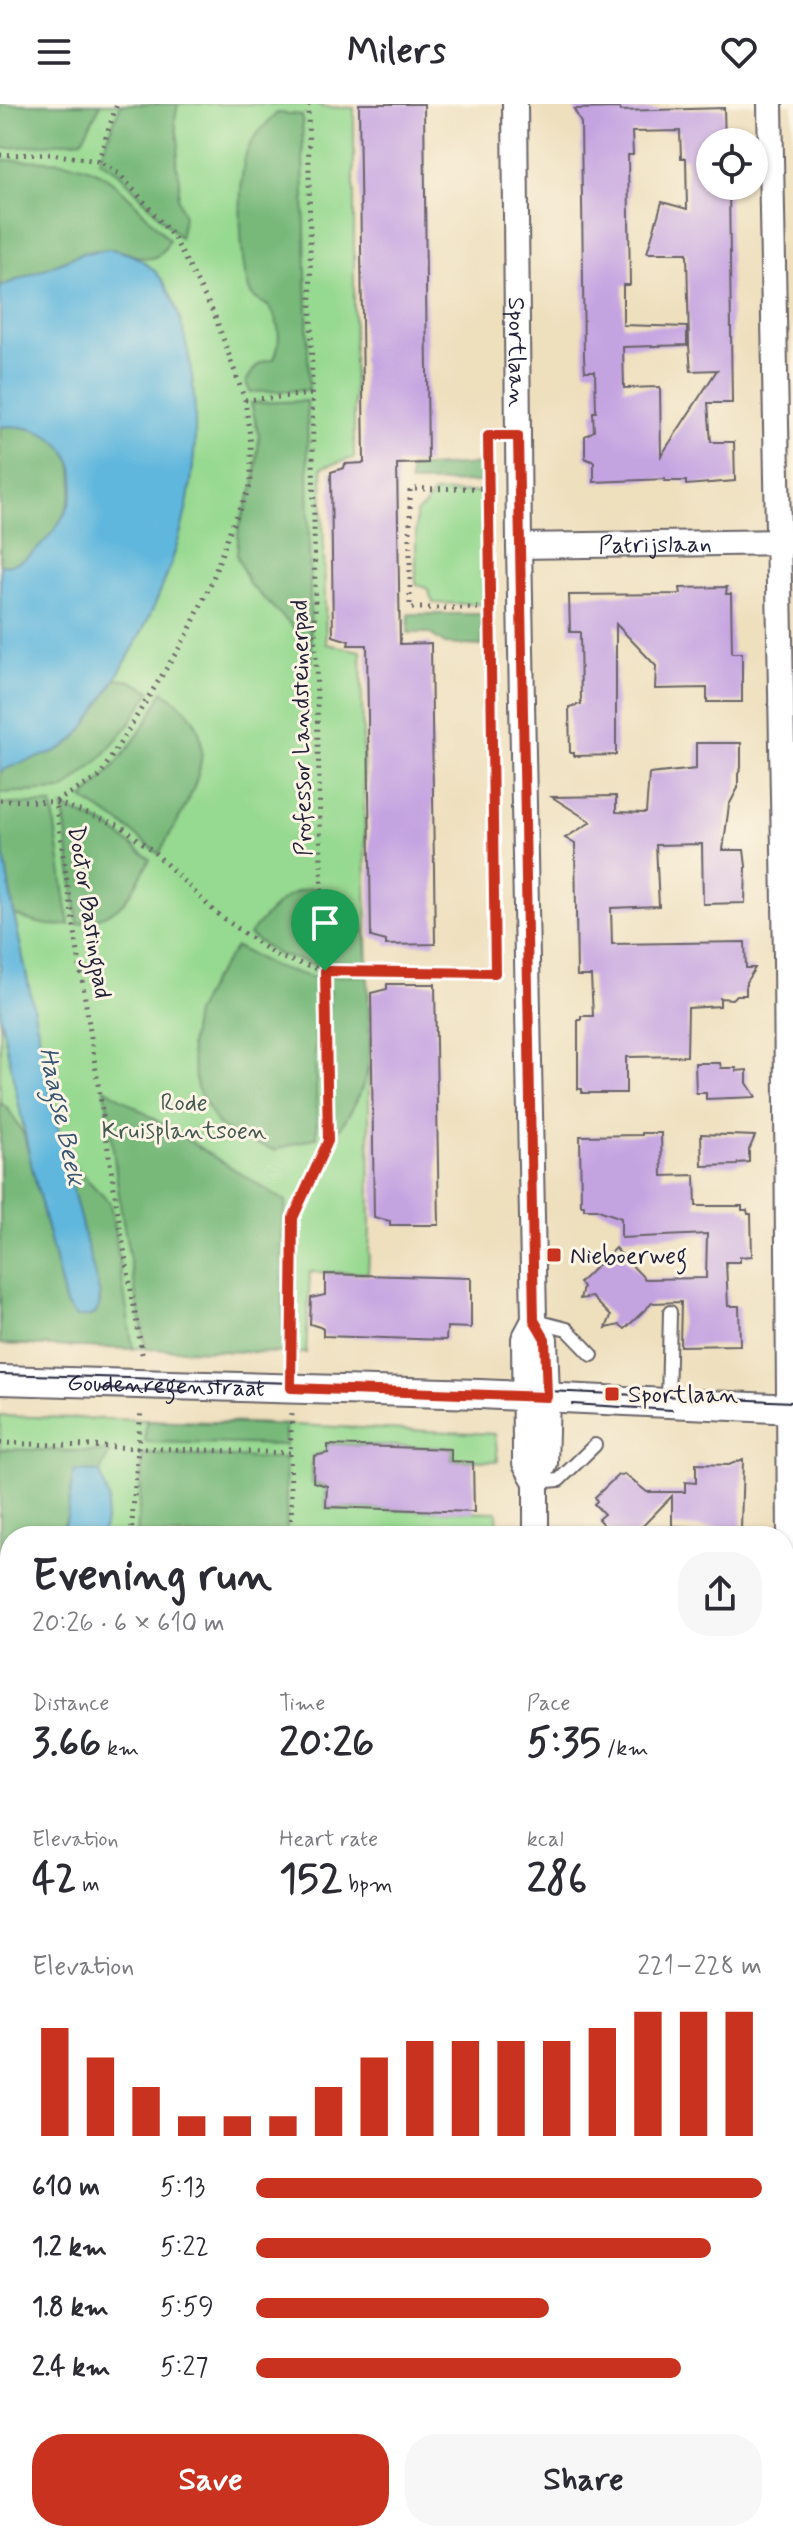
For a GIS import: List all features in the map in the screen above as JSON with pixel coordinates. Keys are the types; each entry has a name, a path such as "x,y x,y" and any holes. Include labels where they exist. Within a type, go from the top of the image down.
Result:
{"street":[{"name":"Sportlaan","path":"515,104 519,546 534,1320 524,1339 536,1397 525,1463 536,1482 536,1526"},
{"path":"770,104 785,542 790,957 790,1526"},
{"name":"Patrijslaan","path":"519,546 785,542"},
{"name":"Goudenregenstraat","path":"0,1380 536,1397"},
{"path":"536,1397 790,1409"}],"lane":[{"path":"668,1404 670,1312"},
{"path":"534,1320 567,1329 592,1355"},
{"path":"536,1482 559,1480 595,1445"}],"path":[{"path":"98,161 117,104"},
{"name":"Professor Landsteinerpad","path":"292,1526 293,1218 328,1141 316,664 308,104"},
{"name":"Doctor Bastingpad","path":"0,155 51,154 98,161 119,174 174,238 215,316 245,400 251,444 251,484 187,635 99,777 55,802 143,1358 132,1526"},
{"path":"245,400 313,394"},
{"path":"495,973 488,436 518,436"},
{"path":"489,488 410,489 410,608 491,608"},
{"path":"3,799 55,802 121,826 153,851 215,912 276,956 325,971 526,973"},
{"path":"0,1443 290,1453"}],"green space":[{"name":"Rode Kruisplantsoen","path":"0,104 320,104 321,107 354,108 354,458 322,467 326,644 361,651 370,1230 368,1273 310,1272 306,1353 0,1344"},
{"path":"0,104 101,104 82,140 0,148"},
{"path":"121,104 178,104 175,120 179,145 176,165 180,178 178,198 184,216 180,238 119,173 99,160"},
{"path":"277,113 302,115 309,390 250,392 246,382 257,366 274,359 279,333 273,313 252,295 246,279 241,187 250,145"},
{"path":"0,160 61,162 95,171 124,192 169,240 164,250 152,258 111,249 90,251 0,287"},
{"path":"307,401 311,662 298,632 249,584 237,556 239,526 255,482 259,436 251,403"},
{"path":"13,425 40,431 55,439 68,456 73,476 70,497 62,518 49,538 34,553 17,563 0,565 0,427"},
{"path":"480,464 481,482 410,483 410,468"},
{"path":"481,492 483,604 433,603 428,589 416,584 416,513 433,493"},
{"path":"409,614 482,614 482,646 445,644 429,633 408,633"},
{"path":"116,679 131,681 151,691 101,758 64,790 0,793 0,772 88,722"},
{"path":"163,691 187,711 198,728 202,746 195,784 159,854 122,824 83,799 128,749"},
{"path":"0,804 52,804 69,925 41,924 14,914 0,831"},
{"path":"63,807 107,826 150,859 123,903 105,916 78,924"},
{"path":"313,888 317,965 277,954 249,935 285,898"},
{"path":"324,893 359,919 365,936 367,962 327,961"},
{"path":"236,947 273,966 314,978 317,1137 274,1150 242,1139 218,1125 197,1088 190,1046 195,1013 211,982"},
{"path":"329,976 368,976 370,1043 367,1073 359,1094 330,1141"},
{"path":"105,1088 286,1202 282,1231 283,1353 146,1349 121,1210"},
{"path":"0,1102 9,1110 24,1135 66,1305 81,1317 90,1316 100,1300 64,1156 110,1203 133,1349 0,1344"},
{"path":"0,1416 495,1434 498,1461 452,1460 453,1448 328,1444 327,1452 312,1456 312,1483 326,1487 326,1508 497,1512 498,1526 0,1526"},
{"path":"146,1421 285,1425 285,1445 145,1442"},
{"path":"0,1449 110,1452 100,1472 74,1472 63,1526 0,1526"},
{"path":"143,1454 285,1459 287,1526 138,1526"}],"water":[{"path":"110,249 127,253 152,268 168,290 180,318 192,378 195,421 187,506 162,588 144,628 92,717 80,733 62,748 0,772 0,565 23,559 45,541 68,506 74,478 66,452 56,442 31,429 0,427 0,287 83,253"},
{"path":"0,831 64,1156 99,1292 98,1308 88,1316 76,1317 66,1305 31,1163 0,1015"},
{"path":"74,1471 100,1472 109,1500 104,1526 63,1526"}],"building":[{"path":"359,104 424,104 428,463 397,464 400,644 431,643 435,944 386,945 386,941 371,937 367,645 348,645 349,641 333,636 331,472 344,468 345,464 364,463"},
{"path":"724,108 725,128 696,128 696,200 729,200 732,403 708,403 711,442 734,442 735,481 686,485 686,481 665,479 594,482 594,462 585,458 585,436 594,431 593,412 596,412 595,371 585,371 584,358 581,123 574,109","holes":["680,131 681,158 686,158 687,209 662,202 647,253 687,253 691,371 717,370 661,456 660,387 624,388 623,347 687,345 687,327 623,325 623,285 630,285 628,155 633,155 632,132"]},
{"path":"727,587 726,594 731,594 732,653 742,653 742,702 707,702 707,688 655,689 656,666 616,624 616,755 574,756 570,753 569,707 581,704 580,632 570,632 569,595 681,594 680,588"},
{"path":"696,743 741,743 738,788 729,805 723,850 744,850 745,903 703,904 702,844 656,845 659,906 611,908 612,944 745,942 746,968 755,968 746,982 746,995 720,998 720,1006 688,1008 687,1056 626,1057 626,1093 582,1093 582,1089 578,1089 578,1020 581,1016 593,1016 591,976 577,976 575,844 565,838 591,822 552,797 616,796 616,812 646,813 649,774 696,769"},
{"path":"387,984 435,984 439,1225 390,1225 390,1221 374,1217 371,993 387,989"},
{"path":"695,1063 720,1063 721,1068 747,1070 747,1083 756,1097 706,1099 706,1093 696,1093"},
{"path":"661,1133 662,1176 695,1175 696,1206 742,1206 742,1210 751,1214 752,1256 740,1257 740,1262 726,1262 728,1306 739,1306 740,1345 680,1346 681,1302 652,1303 625,1329 620,1325 606,1328 611,1316 592,1297 580,1299 583,1287 579,1283 615,1248 645,1279 706,1278 707,1234 621,1238 621,1218 596,1209 584,1209 581,1205 580,1136"},
{"path":"701,1134 755,1136 749,1150 749,1162 702,1166"},
{"path":"325,1274 471,1278 471,1328 447,1327 446,1340 323,1336 323,1328 310,1324 311,1298 325,1295"},
{"path":"328,1445 451,1449 451,1461 473,1462 474,1512 326,1507 327,1486 313,1482 314,1456 328,1453"},
{"path":"743,1459 741,1526 672,1526 672,1496 643,1526 605,1526 598,1519 604,1514 594,1504 597,1501 595,1497 618,1475 624,1474 647,1492 685,1492 685,1482 696,1483 696,1464 729,1465"}],"tram line":[{"path":"0,1374 793,1402"},
{"path":"100,1389 188,1391"},
{"path":"572,1404 672,1410"}],"place":[{"name":"Nieboerweg","path":"554,1255"},
{"name":"Sportlaan","path":"612,1394"}],"route":[{"path":"488,436 518,436 534,1320 545,1339 547,1397 291,1388 293,1218 328,1141 325,971 495,973 488,436"}],"water label":[{"name":"Haagse Beek","path":"63,1116"}]}
